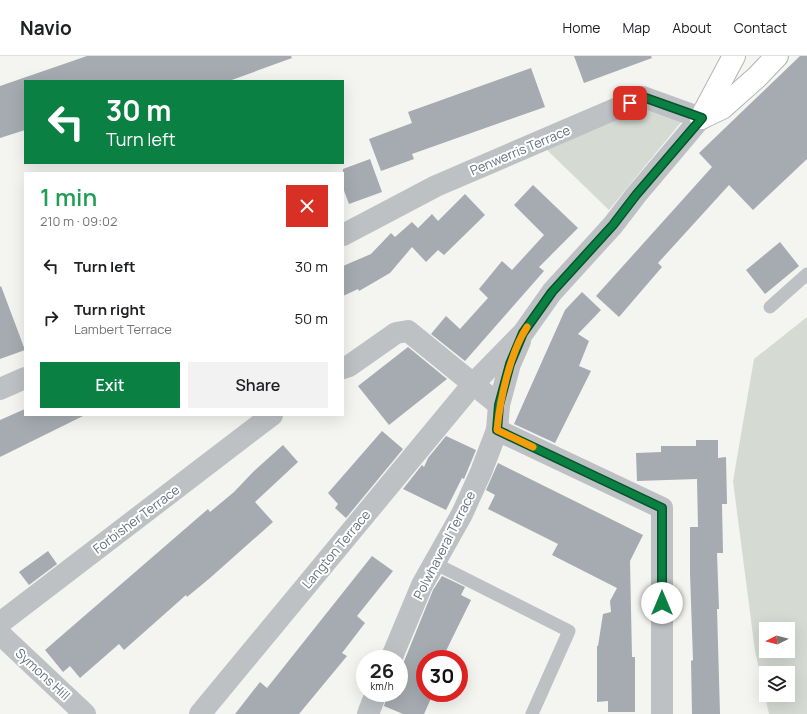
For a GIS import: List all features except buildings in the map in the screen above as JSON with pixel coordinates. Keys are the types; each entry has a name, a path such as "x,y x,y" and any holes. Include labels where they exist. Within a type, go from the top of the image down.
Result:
{"street":[{"path":"523,333 552,292 613,225 636,195 702,118 734,56"},
{"path":"702,118 722,108 757,77 777,56"},
{"name":"Penwerris Terrace","path":"344,234 436,186 643,97 702,118"},
{"path":"344,368 349,366 396,333 408,331 499,405"},
{"name":"Langton Terrace","path":"200,714 473,384 523,333"},
{"name":"Polwhaveral Terrace","path":"395,650 422,585 462,514 481,472 497,430 499,405 510,364 523,333"},
{"path":"0,389 24,378"},
{"name":"Forbisher Terrace","path":"0,623 271,416"},
{"path":"497,430 662,508 662,714"},
{"name":"Symons Hill","path":"0,634 85,714"},
{"path":"368,714 373,702"}],"lane":[{"path":"770,307 807,274"},
{"path":"434,563 569,631 532,714"}],"shaded area":[{"path":"648,107 682,121 609,210 546,149"},
{"path":"807,317 807,714 769,714 766,702 795,702 795,666 759,666 759,669 755,651 733,481 754,359"}],"slow traffic":[{"path":"527,327 510,364 499,405 497,430 533,447"}],"route":[{"path":"630,103 643,97 702,118 636,195 613,225 552,292 523,333 510,364 499,405 497,430 662,508 662,603"}]}
